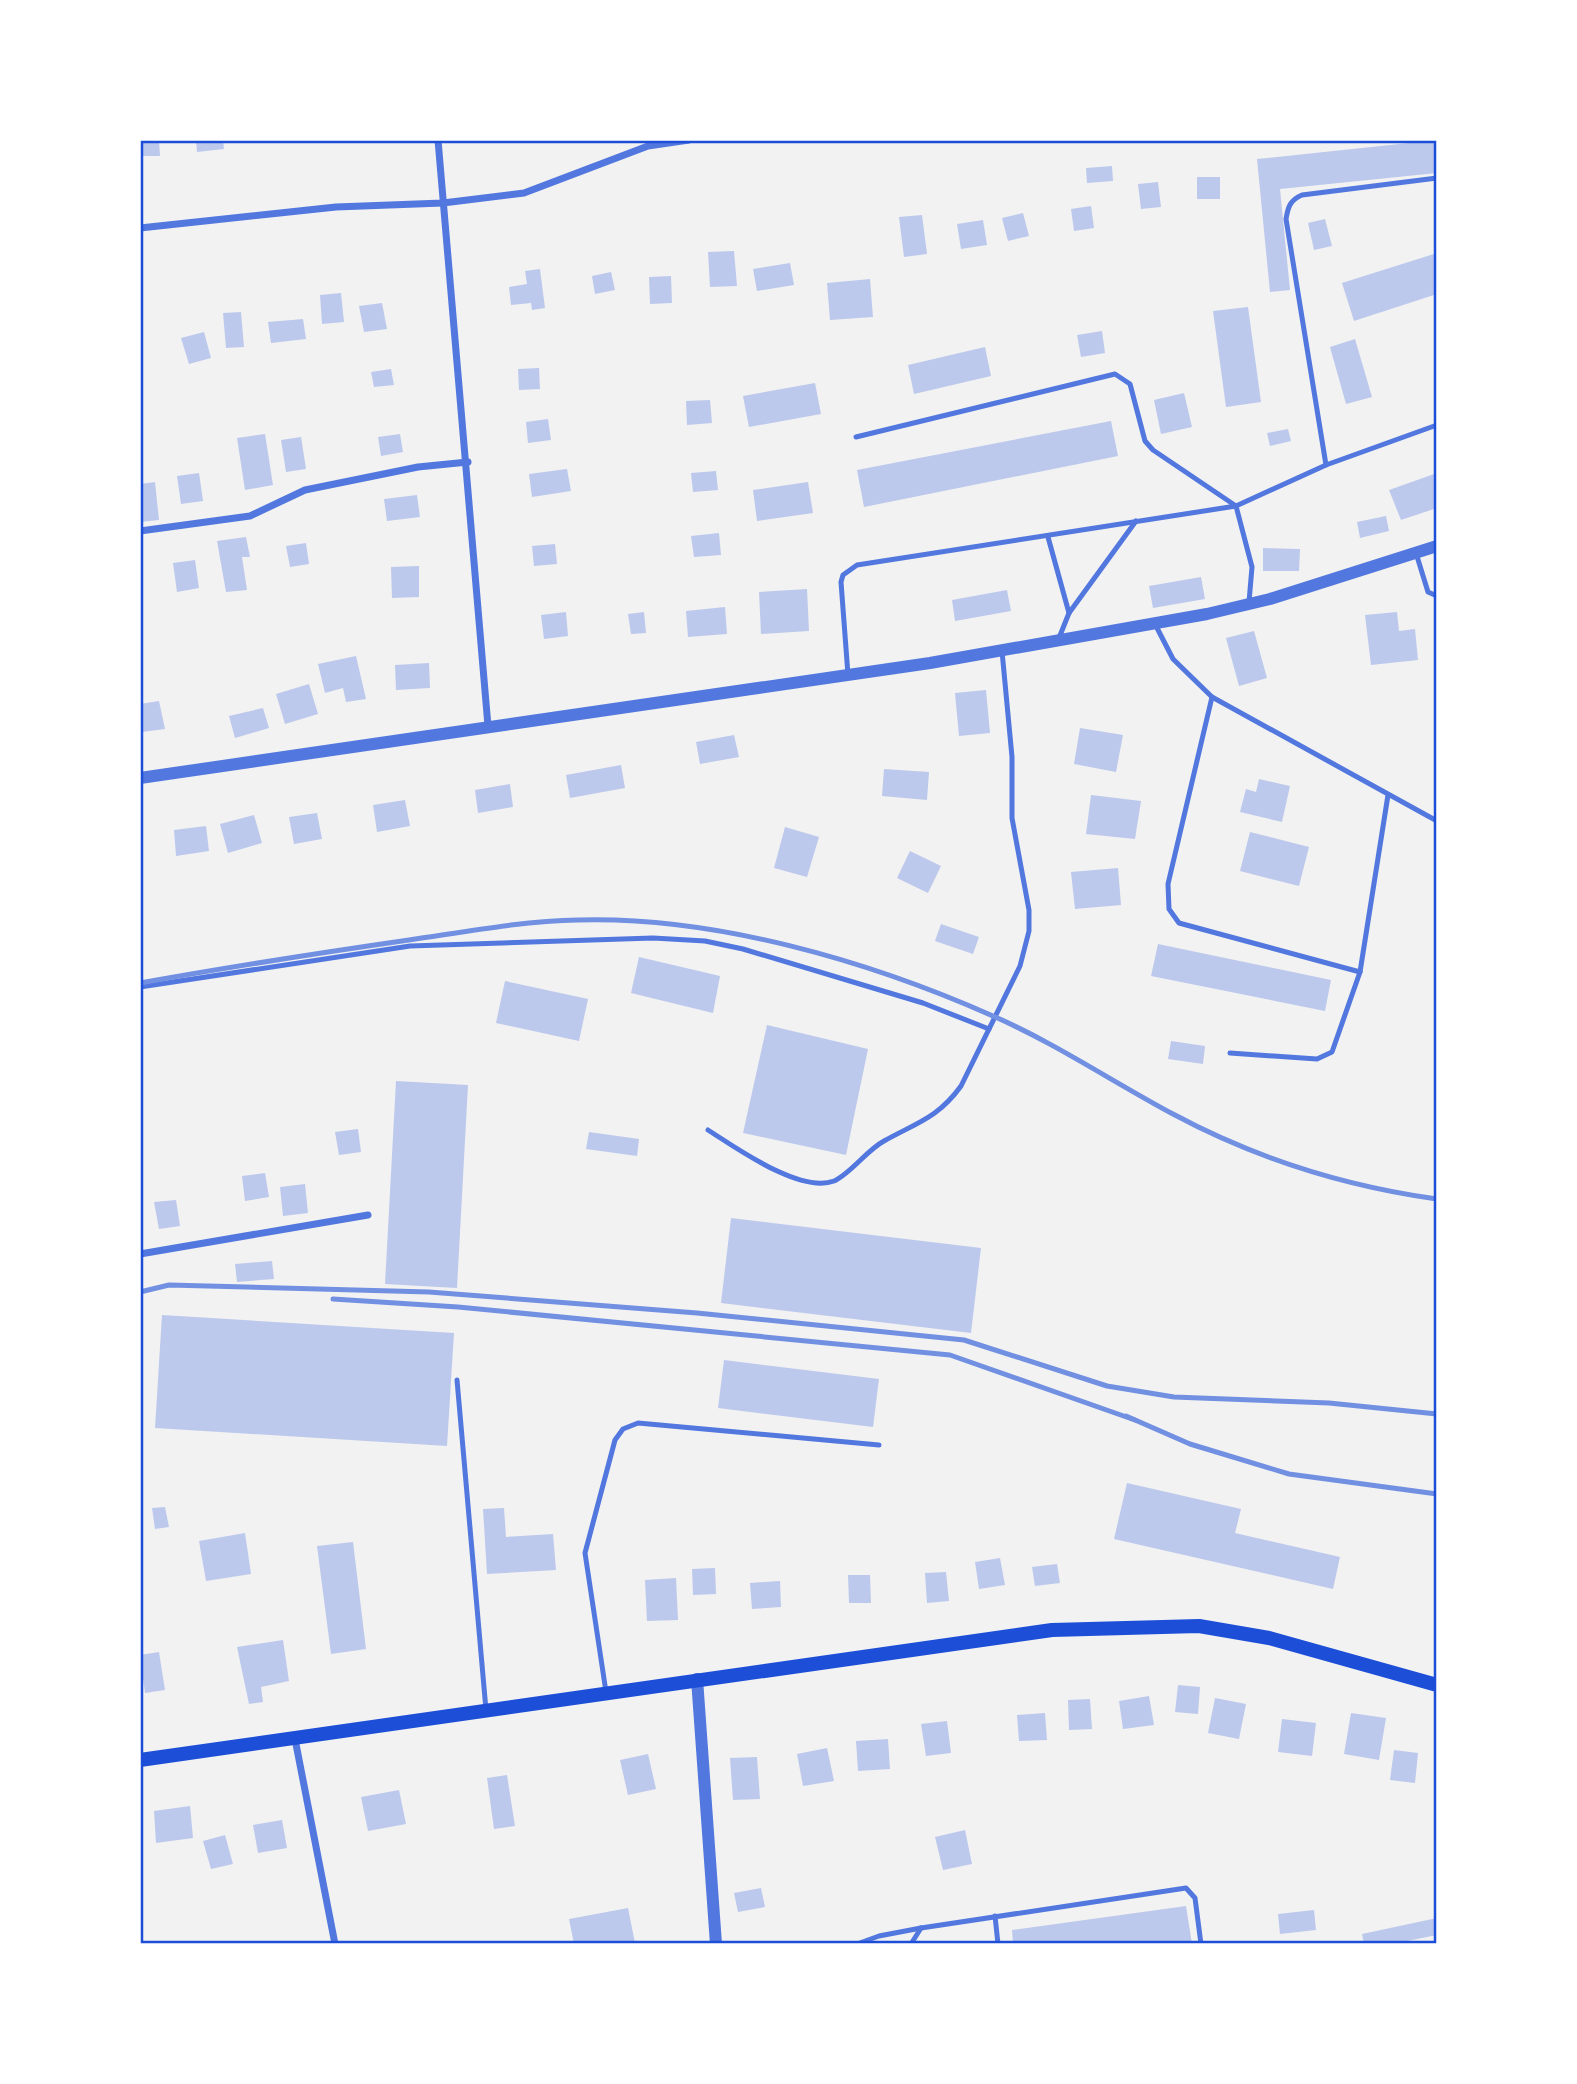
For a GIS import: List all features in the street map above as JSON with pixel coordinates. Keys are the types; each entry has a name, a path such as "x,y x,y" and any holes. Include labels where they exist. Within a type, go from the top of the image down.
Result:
{"main road":[{"path":"140,1759 1052,1630 1199,1626 1269,1638 1437,1685"}],"street":[{"path":"438,140 468,461 488,726"},
{"path":"140,228 336,207 443,204 524,193 648,146 689,140"},
{"path":"140,531 250,516 305,490 418,467 468,461"},
{"path":"140,778 848,675 1155,624 1249,605 1437,547"},
{"path":"140,1254 368,1215"},
{"path":"697,1679 716,1944"},
{"path":"294,1737 335,1944"}],"lane":[{"path":"1326,465 1286,219 1288,208 1293,199 1302,195 1437,178"},
{"path":"856,437 1115,374 1130,384 1146,441 1153,450 1236,506 1252,567 1249,605"},
{"path":"848,675 841,582 843,575 857,565 1236,506 1326,465 1437,425"},
{"path":"1058,641 1069,613 1136,521"},
{"path":"1048,537 1069,613"},
{"path":"1416,553 1427,592 1437,596"},
{"path":"1155,624 1173,659 1212,697 1437,821"},
{"path":"708,1130 766,1168 817,1183 834,1180 879,1144 929,1119 950,1102 961,1086 1026,949 1030,910 1012,818 1012,757 1002,650"},
{"path":"1212,697 1168,884 1169,909 1179,923 1360,972"},
{"path":"1230,1053 1317,1059 1332,1052 1360,972 1388,795"},
{"path":"140,988 410,946 653,938 705,941 743,949 923,1003 989,1029"},
{"path":"457,1380 486,1710"},
{"path":"606,1692 585,1553 615,1440 623,1429 638,1423 878,1445"},
{"path":"857,1944 879,1936 921,1928 1186,1888 1195,1898 1201,1944"},
{"path":"995,1916 998,1944"},
{"path":"911,1944 921,1928"}],"building":[{"path":"140,140 159,140 160,156 140,156"},
{"path":"196,140 223,140 224,149 197,152"},
{"path":"1437,140 1437,173 1280,189 1290,290 1270,292 1257,159"},
{"path":"1112,166 1113,181 1087,183 1086,168"},
{"path":"1197,177 1220,177 1220,199 1197,199"},
{"path":"1158,182 1161,207 1141,209 1138,184"},
{"path":"1091,206 1094,228 1074,231 1071,209"},
{"path":"1023,213 1029,236 1008,241 1002,218"},
{"path":"922,215 927,254 904,257 899,217"},
{"path":"1325,219 1332,246 1314,250 1308,223"},
{"path":"983,220 987,245 961,249 957,224"},
{"path":"734,251 737,286 710,287 708,252"},
{"path":"1437,253 1437,294 1354,321 1342,283"},
{"path":"790,263 794,285 757,291 753,269"},
{"path":"540,269 545,308 532,310 531,303 511,305 509,287 527,284 525,271"},
{"path":"611,272 615,290 595,294 592,276"},
{"path":"671,276 672,303 650,304 649,277"},
{"path":"870,279 873,317 830,320 827,283"},
{"path":"341,293 344,322 322,324 320,295"},
{"path":"382,303 387,329 364,332 359,306"},
{"path":"1248,307 1261,402 1226,407 1213,311"},
{"path":"241,312 244,347 226,348 223,313"},
{"path":"303,319 306,339 271,343 268,322"},
{"path":"1102,331 1105,353 1081,357 1077,335"},
{"path":"204,332 211,358 189,364 181,338"},
{"path":"1355,339 1372,397 1346,404 1330,347"},
{"path":"985,347 991,376 914,394 908,365"},
{"path":"539,368 540,389 519,390 518,369"},
{"path":"391,369 394,385 374,387 371,372"},
{"path":"815,383 821,414 749,427 743,396"},
{"path":"1184,393 1192,427 1161,434 1154,400"},
{"path":"710,400 712,423 687,425 686,401"},
{"path":"548,419 551,440 528,443 526,422"},
{"path":"1111,421 1118,456 864,507 857,470"},
{"path":"1288,429 1291,441 1270,446 1267,433"},
{"path":"265,434 273,485 245,490 237,438"},
{"path":"400,434 403,452 381,456 378,437"},
{"path":"301,437 306,469 286,472 281,440"},
{"path":"567,469 571,491 532,497 529,474"},
{"path":"716,471 718,490 693,492 691,473"},
{"path":"199,473 203,501 181,504 177,476"},
{"path":"1437,473 1437,508 1401,520 1389,490"},
{"path":"155,482 159,520 140,522 140,484"},
{"path":"808,482 813,513 757,521 753,490"},
{"path":"417,495 420,517 387,521 384,499"},
{"path":"1386,516 1389,531 1360,538 1357,522"},
{"path":"719,533 721,555 694,557 691,536"},
{"path":"246,537 250,557 242,557 247,590 226,592 217,541"},
{"path":"306,543 309,564 290,567 286,546"},
{"path":"555,544 557,564 534,566 532,546"},
{"path":"1263,548 1300,549 1299,571 1263,571"},
{"path":"195,560 199,588 177,592 173,563"},
{"path":"419,566 419,597 392,598 391,567"},
{"path":"1201,577 1205,599 1153,608 1149,586"},
{"path":"807,589 809,631 761,634 759,592"},
{"path":"1007,590 1011,611 955,621 952,600"},
{"path":"725,607 727,634 688,637 686,611"},
{"path":"566,612 568,636 544,639 541,615"},
{"path":"644,612 646,633 631,634 628,614"},
{"path":"1397,612 1399,631 1415,629 1418,660 1371,665 1365,615"},
{"path":"1254,631 1267,678 1239,686 1226,638"},
{"path":"356,656 366,699 346,702 343,688 325,693 318,664"},
{"path":"429,663 430,688 396,690 395,665"},
{"path":"309,684 318,714 285,724 276,694"},
{"path":"986,690 990,733 959,736 955,693"},
{"path":"159,701 165,729 142,732 140,704"},
{"path":"263,708 269,728 235,738 229,716"},
{"path":"1080,728 1123,735 1116,772 1074,764"},
{"path":"734,735 739,757 700,764 696,742"},
{"path":"621,765 625,788 570,798 566,775"},
{"path":"884,769 929,772 927,800 882,796"},
{"path":"1259,779 1290,786 1282,822 1240,812 1246,789 1256,792"},
{"path":"510,784 513,807 478,813 475,790"},
{"path":"1091,795 1141,801 1135,839 1086,834"},
{"path":"405,800 410,826 377,832 373,805"},
{"path":"317,813 322,839 294,844 289,817"},
{"path":"254,815 262,843 228,853 220,824"},
{"path":"206,826 209,851 176,856 174,830"},
{"path":"785,827 819,837 807,877 774,868"},
{"path":"1250,832 1309,847 1299,886 1240,871"},
{"path":"910,851 941,866 928,893 897,878"},
{"path":"1118,868 1121,905 1075,909 1071,872"},
{"path":"941,924 979,937 973,954 935,941"},
{"path":"1158,944 1331,980 1325,1011 1151,976"},
{"path":"639,957 720,976 713,1013 631,993"},
{"path":"505,981 588,999 579,1041 496,1023"},
{"path":"767,1025 868,1049 846,1155 743,1133"},
{"path":"1171,1041 1205,1046 1203,1064 1168,1059"},
{"path":"396,1081 468,1085 457,1288 385,1284"},
{"path":"358,1129 361,1152 339,1155 335,1132"},
{"path":"589,1132 639,1139 637,1156 586,1149"},
{"path":"265,1173 269,1197 245,1201 242,1176"},
{"path":"305,1184 308,1213 283,1216 280,1187"},
{"path":"176,1200 180,1226 159,1229 154,1202"},
{"path":"731,1218 981,1248 971,1333 721,1303"},
{"path":"272,1261 274,1279 237,1282 235,1264"},
{"path":"162,1315 454,1333 447,1446 155,1428"},
{"path":"724,1360 879,1379 873,1427 718,1408"},
{"path":"1127,1483 1241,1509 1235,1533 1340,1557 1333,1589 1114,1539"},
{"path":"165,1507 169,1527 155,1529 152,1508"},
{"path":"504,1508 506,1537 553,1534 556,1570 487,1574 483,1509"},
{"path":"245,1533 251,1574 206,1581 199,1541"},
{"path":"353,1542 366,1649 331,1654 317,1546"},
{"path":"1000,1558 1005,1585 979,1589 975,1562"},
{"path":"1057,1564 1060,1583 1035,1586 1032,1567"},
{"path":"715,1568 716,1594 693,1595 692,1569"},
{"path":"946,1572 949,1601 927,1603 925,1573"},
{"path":"848,1575 870,1575 871,1603 849,1603"},
{"path":"676,1578 678,1620 647,1621 645,1580"},
{"path":"780,1581 781,1607 752,1609 750,1583"},
{"path":"283,1640 289,1681 261,1687 263,1702 249,1704 237,1647"},
{"path":"159,1652 165,1690 145,1693 140,1655"},
{"path":"1178,1685 1200,1687 1198,1714 1175,1712"},
{"path":"1149,1696 1154,1725 1123,1729 1119,1701"},
{"path":"1215,1698 1246,1704 1239,1739 1208,1733"},
{"path":"1090,1699 1092,1729 1069,1730 1068,1700"},
{"path":"1045,1713 1047,1740 1019,1741 1017,1715"},
{"path":"1351,1713 1386,1718 1379,1760 1344,1754"},
{"path":"1282,1719 1316,1723 1312,1756 1278,1752"},
{"path":"947,1721 951,1753 926,1756 921,1724"},
{"path":"888,1739 890,1769 858,1771 856,1741"},
{"path":"827,1748 834,1781 803,1786 797,1754"},
{"path":"1394,1750 1418,1753 1415,1783 1390,1780"},
{"path":"648,1754 656,1789 628,1795 620,1760"},
{"path":"757,1757 760,1799 733,1800 730,1758"},
{"path":"507,1775 515,1826 494,1829 487,1778"},
{"path":"399,1790 406,1824 368,1831 361,1797"},
{"path":"190,1806 193,1838 156,1843 154,1811"},
{"path":"282,1820 287,1848 258,1853 253,1825"},
{"path":"965,1830 972,1864 943,1870 935,1837"},
{"path":"225,1835 233,1864 211,1869 203,1841"},
{"path":"761,1888 765,1907 738,1912 734,1893"},
{"path":"1186,1906 1192,1944 1013,1944 1012,1930"},
{"path":"628,1908 635,1943 574,1944 569,1919"},
{"path":"1314,1910 1316,1930 1280,1934 1278,1914"},
{"path":"1437,1918 1437,1935 1392,1944 1364,1944 1362,1934"}],"railway":[{"path":"140,983 536,922 630,921 737,934 843,960 895,977 993,1016 1039,1038 1204,1130 1268,1157 1334,1178 1437,1199"},
{"path":"140,1292 169,1285 429,1292 697,1313 964,1340 1107,1386 1174,1397 1329,1403 1437,1414"},
{"path":"333,1299 458,1307 950,1355 1135,1420"},
{"path":"1126,1416 1190,1444 1289,1474 1437,1494"}]}
